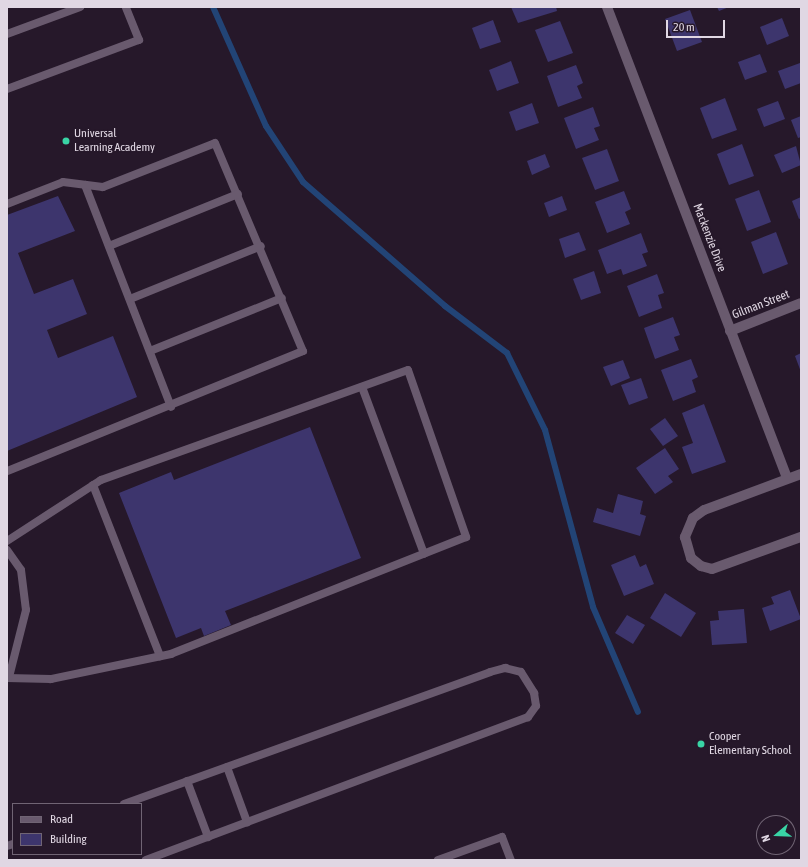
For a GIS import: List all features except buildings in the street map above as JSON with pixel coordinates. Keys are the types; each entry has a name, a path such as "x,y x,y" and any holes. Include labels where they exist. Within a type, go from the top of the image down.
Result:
{"street":[{"name":"Mackenzie Drive","path":"607,7 787,478"},
{"name":"Gilman Street","path":"730,331 801,303"},
{"path":"801,474 704,510 686,528 686,547 701,566 712,569 801,538"}],"lane":[{"path":"7,34 80,7"},
{"path":"7,89 139,40 126,7"},
{"path":"7,204 63,182 104,186 215,143 261,246 303,351 171,407 7,471"},
{"path":"85,185 171,407"},
{"path":"109,246 238,194"},
{"path":"130,299 261,246"},
{"path":"150,352 282,298"},
{"path":"7,541 93,485 408,370 466,537 160,656 51,679 8,678 26,610 21,570 7,550"},
{"path":"362,387 424,554"},
{"path":"93,485 160,656"},
{"path":"127,803 490,672 506,668 521,672 534,693 536,706 528,717 146,860"},
{"path":"227,767 247,822"},
{"path":"187,781 208,837"},
{"path":"438,860 502,837 511,860"}],"waterway":[{"path":"213,7 266,126 303,182 445,306 507,353 545,430 593,607 638,712"}],"place":[{"name":"Universal Learning Academy","path":"66,141"},
{"name":"Cooper Elementary School","path":"701,744"}]}
